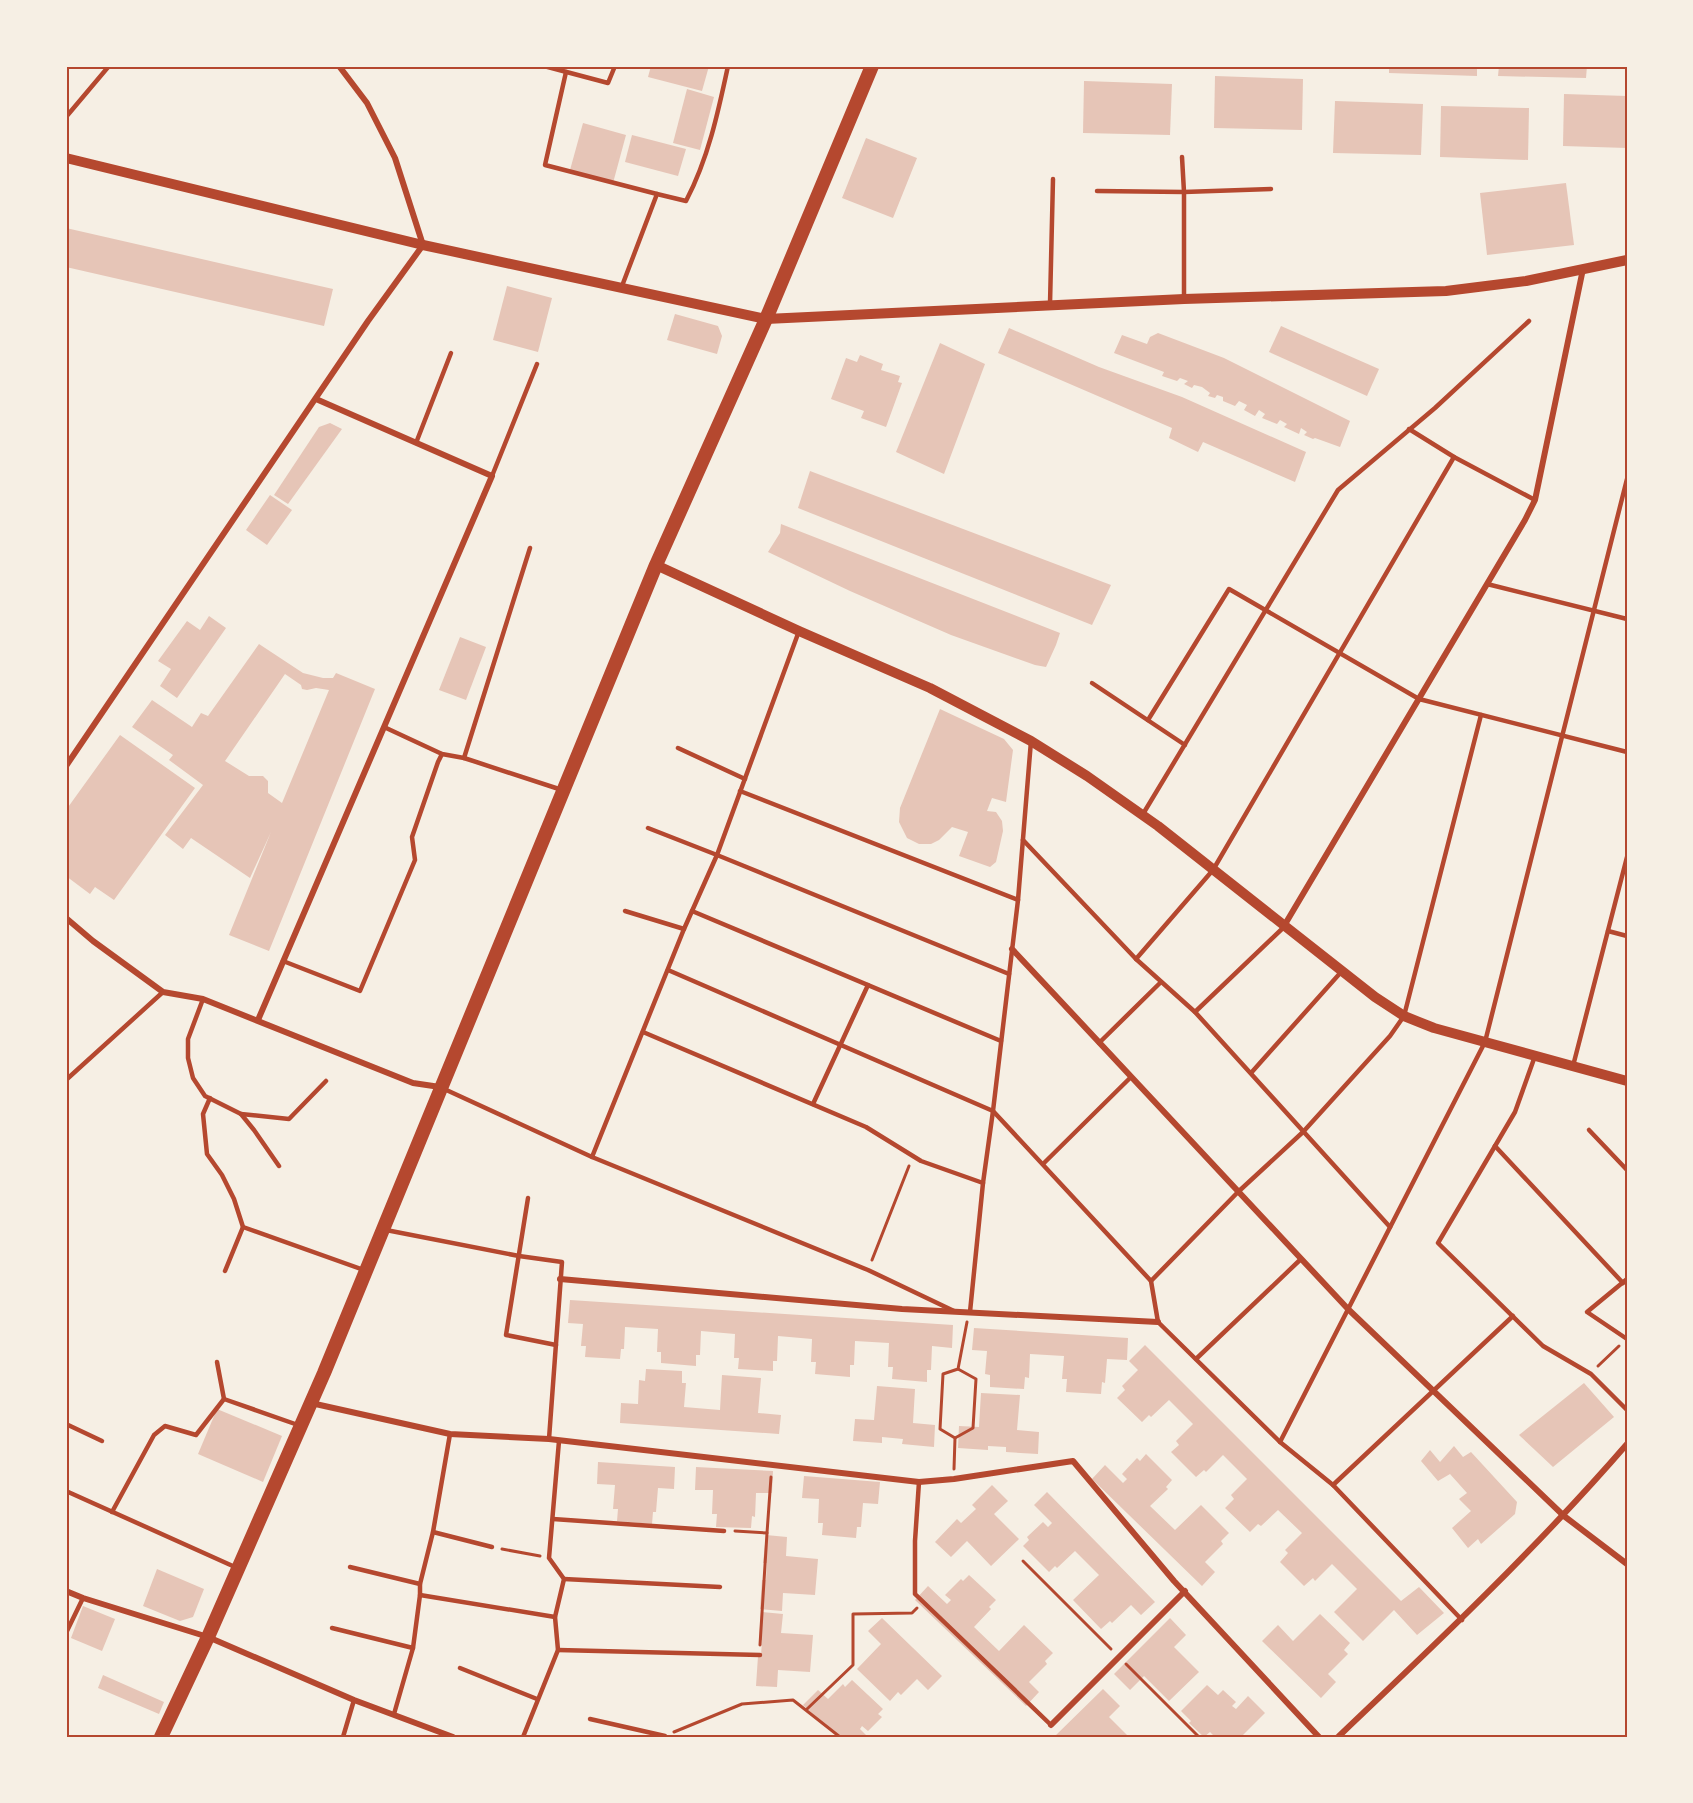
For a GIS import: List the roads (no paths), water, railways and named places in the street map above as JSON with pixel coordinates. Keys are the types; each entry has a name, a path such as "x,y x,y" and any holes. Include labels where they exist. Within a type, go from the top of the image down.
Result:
{"main road":[{"path":"161,1737 208,1637 311,1403 656,565 766,319 872,66"}],"street":[{"path":"339,66 367,103 395,158 423,245"},
{"path":"66,158 423,245 766,319 1184,299 1446,291 1526,281 1627,260"},
{"path":"66,766 368,321 423,245"},
{"path":"1284,926 1535,500 1583,269"},
{"path":"258,1020 492,476 315,399"},
{"path":"656,565 799,632 930,688 1031,741 1087,776 1158,826 1375,997 1404,1016 1434,1028 1627,1081"},
{"path":"66,918 93,941 163,992 203,999 413,1083 442,1088"},
{"path":"1012,949 1348,1309 1564,1516 1627,1563"},
{"path":"560,1279 902,1309 1158,1322"},
{"path":"311,1403 450,1434 549,1439 919,1482 1073,1461 1174,1581 1319,1737"},
{"path":"1338,1737 1462,1620 1564,1516 1627,1444"},
{"path":"66,1591 208,1637 354,1700 453,1737"},
{"path":"1051,1725 1185,1591"}],"lane":[{"path":"66,117 109,66"},
{"path":"544,66 608,83 615,66"},
{"path":"566,72 545,165 686,201 696,183 714,130 728,66"},
{"path":"1182,156 1184,299"},
{"path":"1049,306 1053,179"},
{"path":"1097,191 1184,192 1271,189"},
{"path":"621,289 657,194"},
{"path":"1142,816 1338,490 1529,321"},
{"path":"416,443 452,353"},
{"path":"492,476 537,364"},
{"path":"1409,429 1454,457 1535,500"},
{"path":"1136,959 1213,870 1454,457"},
{"path":"1280,1442 1485,1042 1627,479"},
{"path":"464,758 530,548"},
{"path":"1487,584 1627,619"},
{"path":"1148,720 1229,589 1419,699 1627,752"},
{"path":"592,1157 684,929 717,855 799,632"},
{"path":"1092,682 1185,745"},
{"path":"1151,1281 1238,1191 1303,1132 1390,1036 1404,1016 1481,715"},
{"path":"384,727 442,754 464,758 562,790"},
{"path":"970,1312 983,1183 1018,900 1031,741"},
{"path":"678,748 745,779"},
{"path":"283,961 360,991 415,860 412,837 442,754"},
{"path":"740,791 1018,900"},
{"path":"648,828 1009,974"},
{"path":"1023,840 1136,959 1195,1012 1390,1227"},
{"path":"1573,1066 1627,857"},
{"path":"625,911 684,929"},
{"path":"692,911 1001,1041"},
{"path":"1195,1012 1284,926"},
{"path":"1608,931 1627,936"},
{"path":"668,969 993,1111 1151,1281 1158,1322 1280,1442 1333,1485 1462,1620"},
{"path":"1251,1073 1342,971"},
{"path":"1099,1043 1161,982"},
{"path":"813,1104 868,985"},
{"path":"66,1080 163,992"},
{"path":"203,999 188,1038 188,1058 193,1078 205,1096 241,1114 289,1119 326,1081"},
{"path":"643,1032 866,1127 921,1161 983,1183"},
{"path":"1535,1056 1515,1112 1438,1243 1543,1346 1591,1374 1627,1410"},
{"path":"1043,1164 1131,1077"},
{"path":"442,1088 592,1157 868,1270 956,1311"},
{"path":"210,1098 203,1114 207,1154 222,1175 234,1199 243,1227 225,1271"},
{"path":"241,1114 279,1166"},
{"path":"1589,1130 1627,1170"},
{"path":"1495,1146 1625,1281 1587,1312 1627,1338"},
{"path":"528,1198 506,1335 555,1345"},
{"path":"243,1227 366,1271"},
{"path":"384,1229 519,1256 562,1262 549,1439"},
{"path":"1196,1359 1301,1259"},
{"path":"1333,1485 1513,1317"},
{"path":"112,1512 154,1435 165,1426 196,1435 224,1399 217,1362"},
{"path":"224,1399 301,1426"},
{"path":"66,1424 102,1442"},
{"path":"394,1714 413,1648 420,1584 433,1532 450,1434"},
{"path":"559,1441 549,1558 564,1578 720,1587"},
{"path":"919,1482 915,1540 915,1594 1051,1725"},
{"path":"66,1491 238,1569"},
{"path":"553,1519 724,1531"},
{"path":"433,1532 492,1547"},
{"path":"350,1567 420,1584"},
{"path":"523,1737 558,1650 555,1617 564,1578"},
{"path":"420,1595 555,1617"},
{"path":"66,1633 82,1598"},
{"path":"332,1628 413,1648"},
{"path":"558,1650 760,1655"},
{"path":"459,1668 537,1699"},
{"path":"343,1737 354,1700"},
{"path":"590,1719 664,1736"}]}
